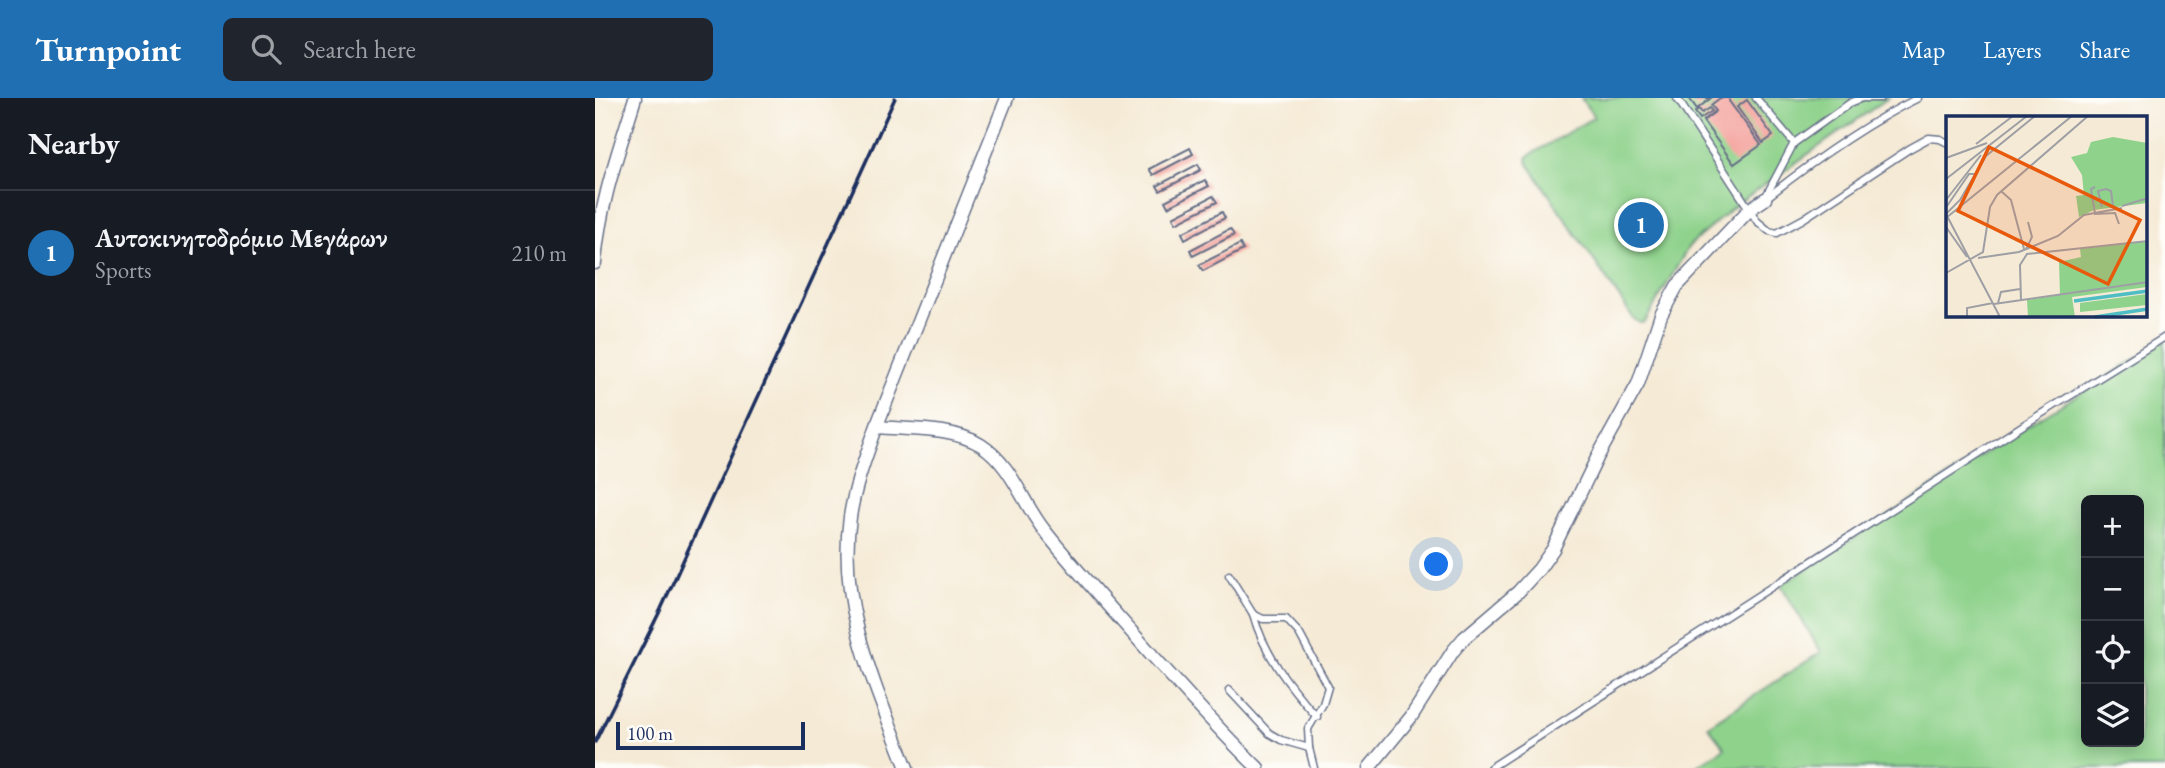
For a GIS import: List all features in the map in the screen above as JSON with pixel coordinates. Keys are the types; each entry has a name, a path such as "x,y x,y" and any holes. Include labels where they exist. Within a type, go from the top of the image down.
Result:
{"street":[{"path":"595,263 597,234 605,194 635,98"},
{"path":"907,768 861,643 851,604 847,559 850,516 860,473 877,427 1007,98"},
{"path":"1369,768 1411,717 1464,638 1518,592 1539,569 1552,549 1637,384 1661,314 1677,286 1750,209 1765,199"},
{"path":"877,427 958,436 974,442 995,457 1019,487 1029,510 1069,560 1218,730 1258,768"}],"lane":[{"path":"1677,98 1762,227 1777,233 1929,138 1946,142"},
{"path":"1756,98 1794,143"},
{"path":"1765,199 1794,143 1850,103 1862,98 1881,98"},
{"path":"1765,199 1835,146 1883,115 1918,98"},
{"path":"1490,768 2165,337"},
{"path":"1230,575 1253,614 1260,638 1272,659 1294,691 1317,717"},
{"path":"1253,614 1263,619 1286,619 1299,633 1328,687 1317,717 1308,729 1314,768"},
{"path":"1229,690 1269,733 1281,740 1309,748"}],"green space":[{"path":"1581,98 1888,98 1737,204 1689,246 1645,322 1640,323 1634,319 1528,164 1527,158 1530,155 1594,117"},
{"path":"2165,341 2165,768 1694,768 1725,748 1708,726 1821,652 1781,585 2030,424"}],"building":[{"path":"1689,98 1711,98 1697,109"},
{"path":"1720,98 1730,98 1729,101 1761,145 1734,164 1703,121 1716,111 1711,105"},
{"path":"1747,100 1773,136 1763,143 1737,107"},
{"path":"1710,108 1712,111 1700,119 1695,112 1699,109 1702,113"},
{"path":"1190,148 1193,154 1153,175 1149,169"},
{"path":"1198,164 1201,170 1160,191 1157,186"},
{"path":"1205,180 1209,186 1168,207 1165,201"},
{"path":"1213,196 1217,202 1176,223 1173,217"},
{"path":"1222,212 1225,218 1185,239 1182,233"},
{"path":"1230,229 1234,235 1193,256 1190,250"},
{"path":"1240,244 1243,250 1203,271 1199,265"}],"railway":[{"path":"595,742 661,609 895,98"}],"place":[{"name":"Αυτοκινητοδρόμιο Μεγάρων","path":"1641,225"}]}
